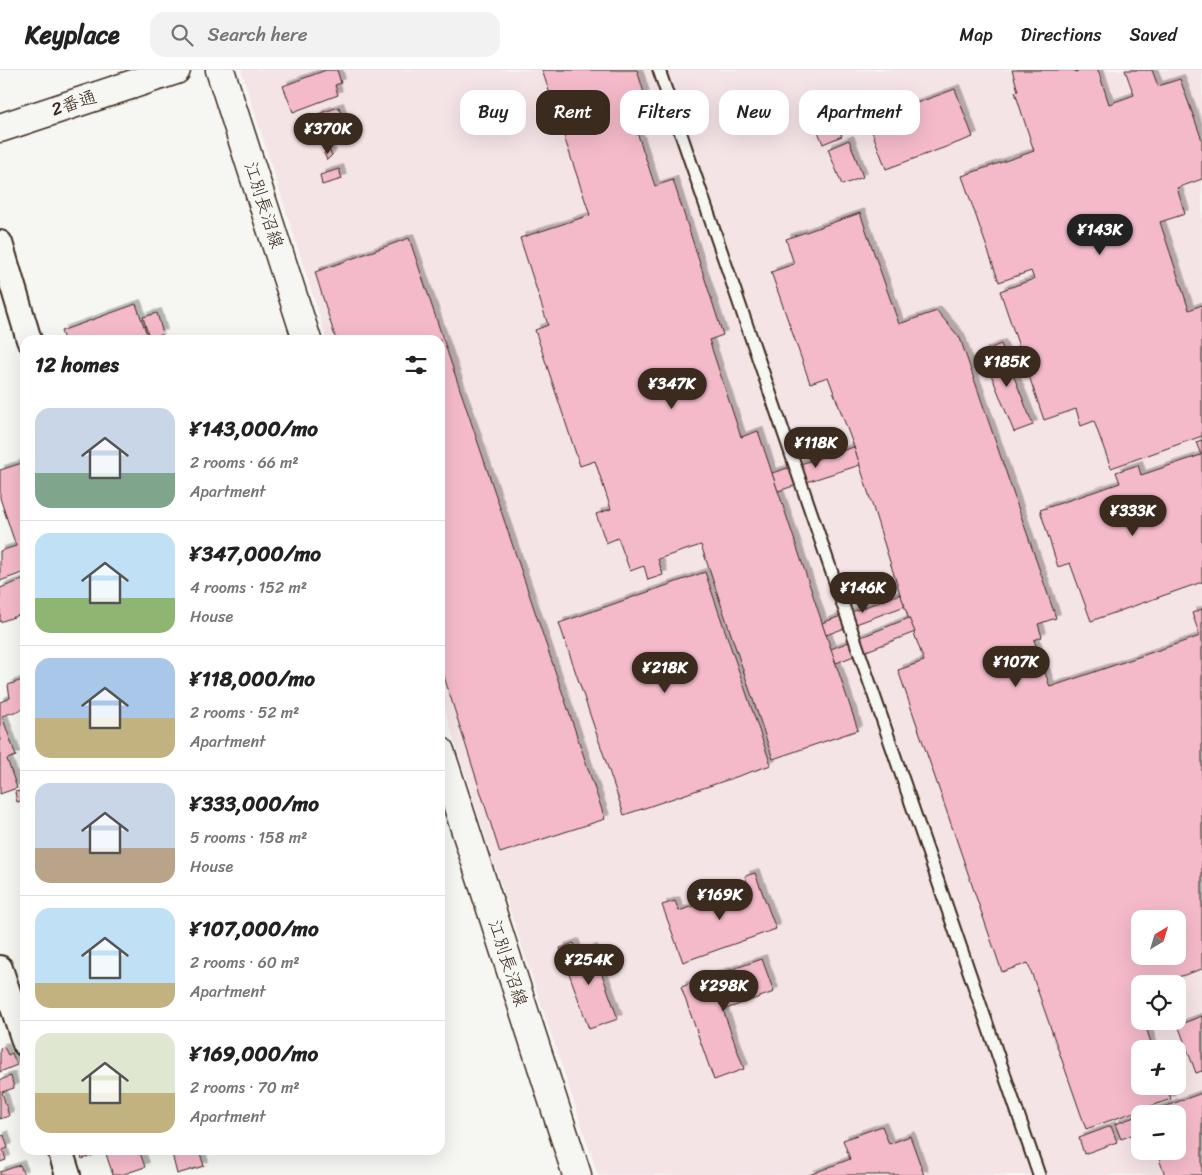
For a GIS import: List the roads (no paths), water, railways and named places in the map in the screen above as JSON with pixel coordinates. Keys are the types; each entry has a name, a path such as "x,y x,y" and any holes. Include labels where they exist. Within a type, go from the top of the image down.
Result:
{"main road":[{"name":"2番通","path":"0,128 176,70"},
{"name":"江別長沼線","path":"220,70 305,335"},
{"name":"江別長沼線","path":"445,766 577,1175"}],"street":[{"path":"0,243 28,335"},
{"path":"0,968 20,1029"},
{"path":"62,1155 68,1175"}],"lane":[{"path":"659,70 1039,1175"}]}
